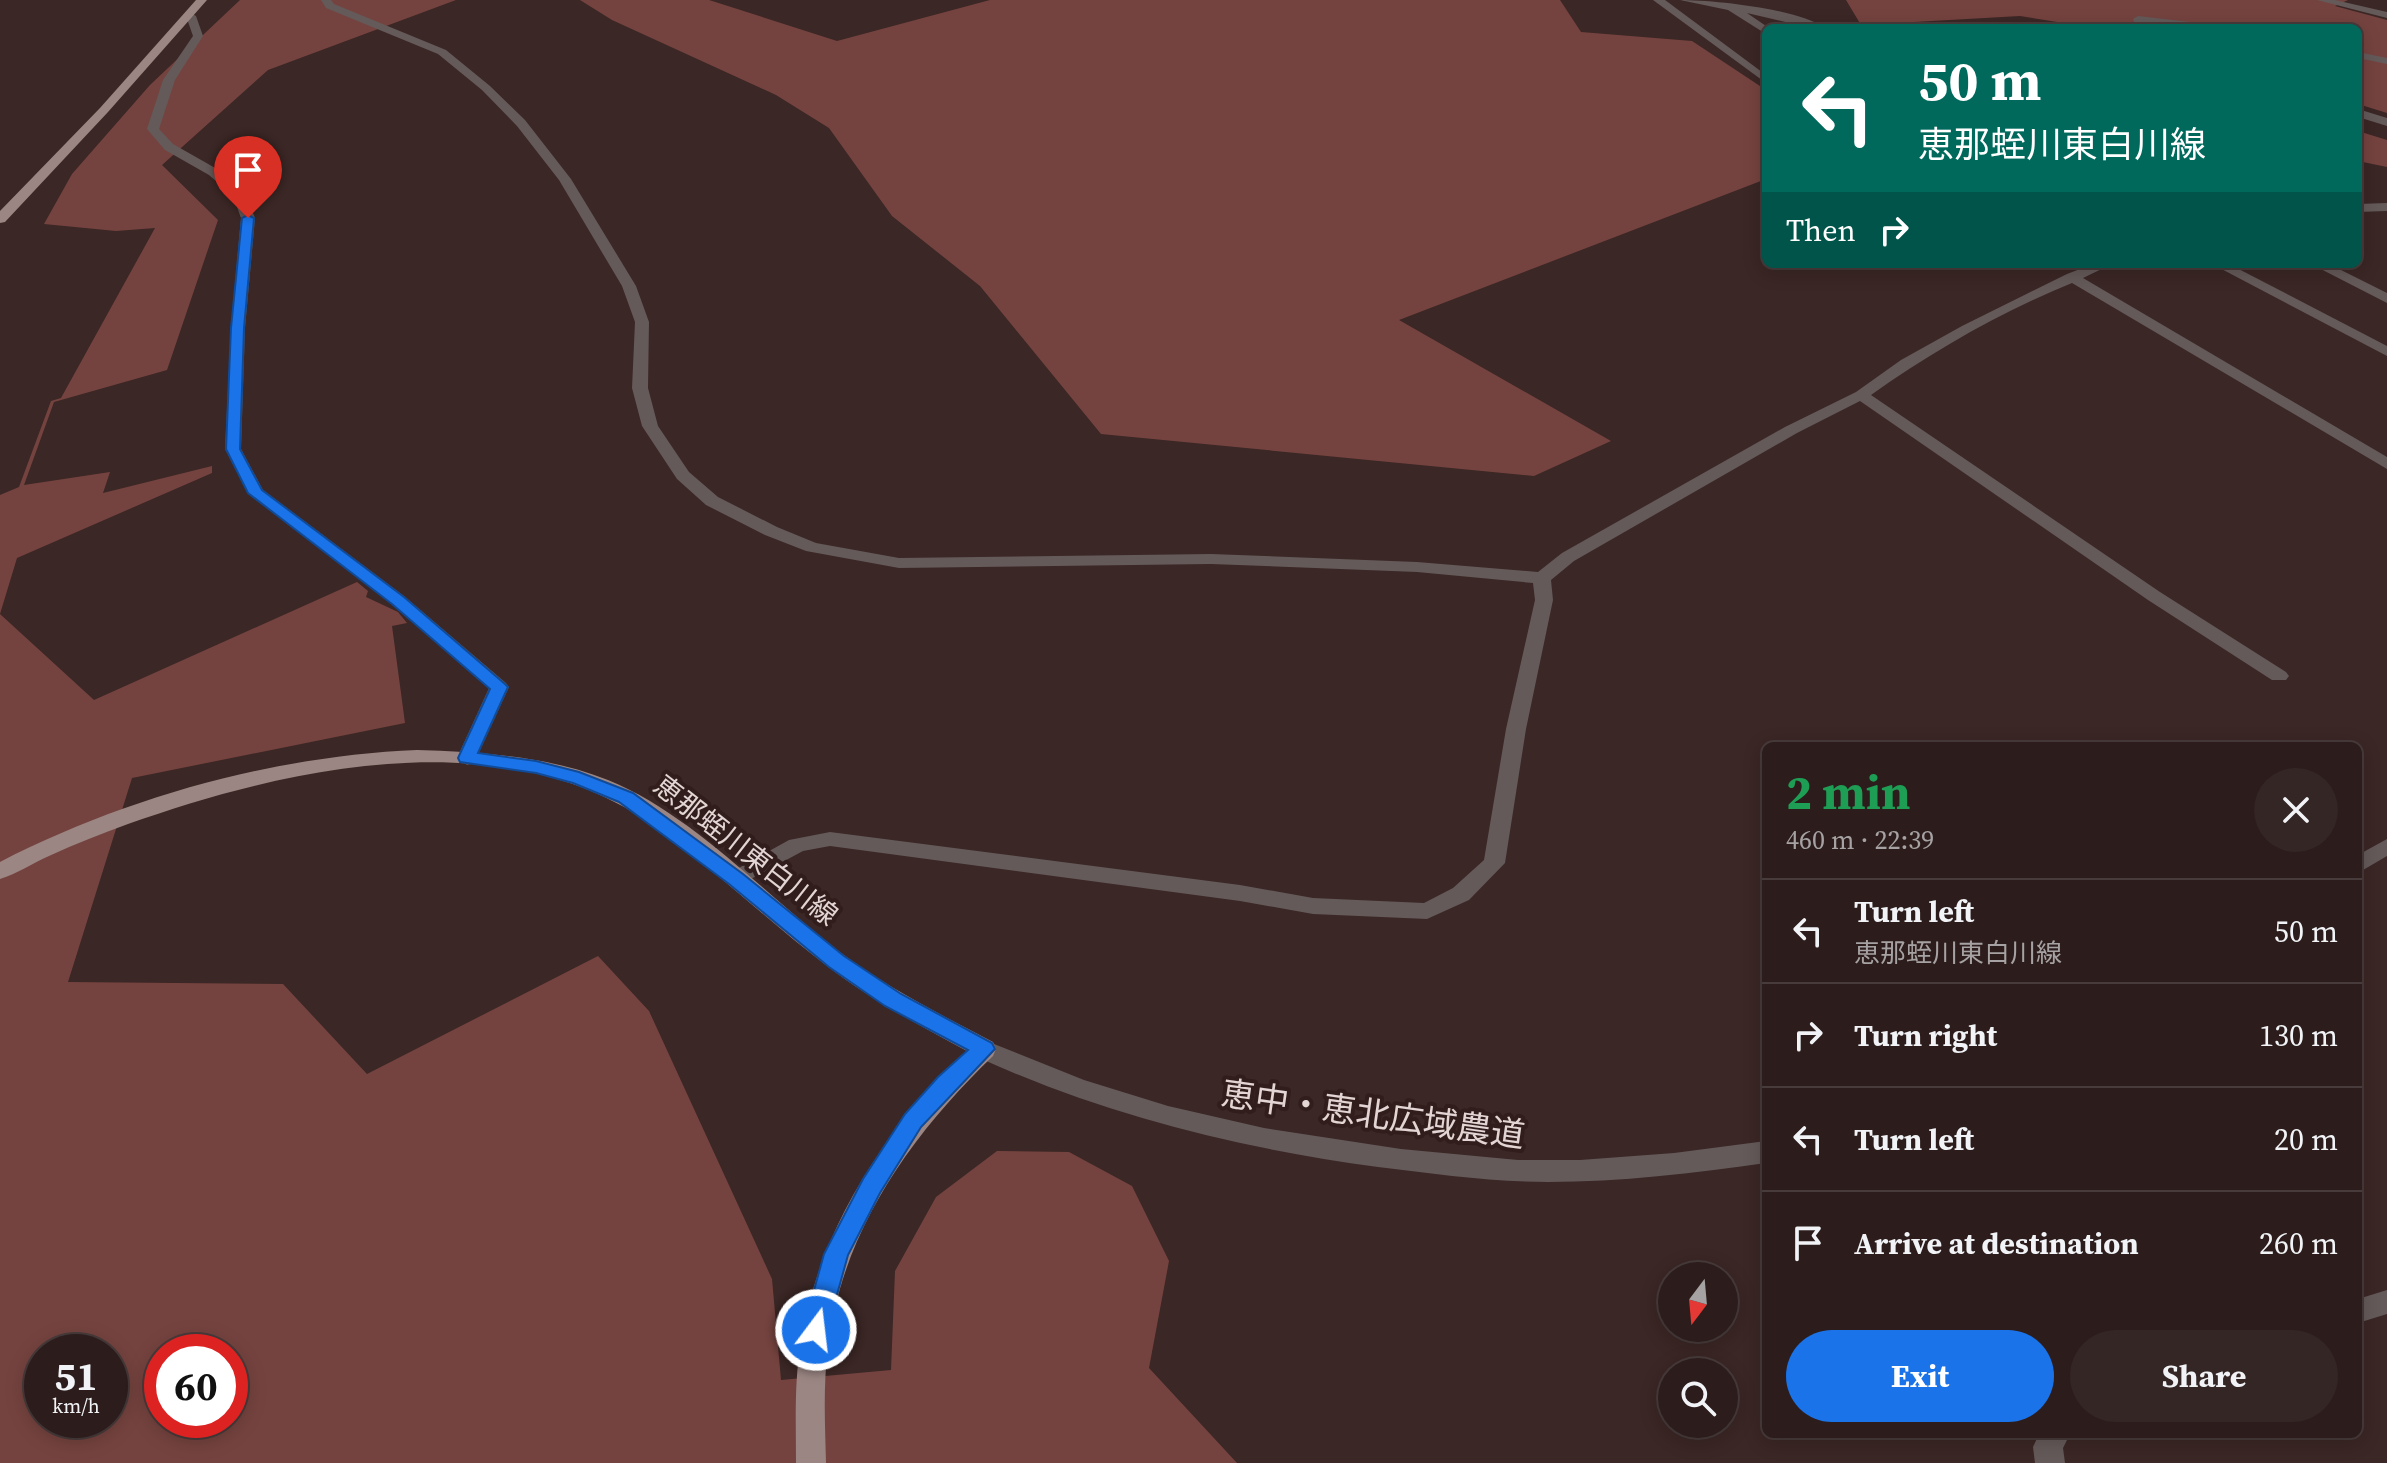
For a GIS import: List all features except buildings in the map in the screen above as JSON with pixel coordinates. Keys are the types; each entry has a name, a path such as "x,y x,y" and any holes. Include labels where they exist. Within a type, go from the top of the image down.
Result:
{"main road":[{"path":"0,219 191,16 202,0"},
{"name":"恵那蛭川東白川線","path":"0,871 65,838 252,778 325,763 421,755 467,758 565,774 626,797 736,879 848,969 893,1000 984,1049"},
{"path":"811,1463 816,1330 836,1254 871,1186 913,1120 946,1083 984,1049"}],"street":[{"path":"326,0 330,6 442,52 486,88 521,123 565,179 629,286 642,322 640,388 650,426 683,475 712,501 771,531 812,547 899,563 1211,559 1417,567 1542,578 1568,557 1791,430 1861,395 1906,363 2071,272 2387,464"},
{"path":"1658,0 1762,77"},
{"path":"1685,0 1810,24"},
{"path":"2322,0 2387,15"},
{"path":"1731,7 1762,28"},
{"path":"191,16 198,36 177,63 160,95 153,129 169,147 213,172 239,194 248,218 238,328 233,449 256,493 398,600 499,687 467,758"},
{"path":"2140,24 2138,19 2181,24"},
{"path":"2362,56 2387,61"},
{"path":"2362,114 2387,122"},
{"path":"2362,208 2387,207"},
{"path":"2227,268 2387,352"},
{"path":"2326,268 2387,299"},
{"path":"1861,395 2154,596 2279,676"},
{"path":"736,879 797,845 830,839 1240,893 1313,906 1427,911 1461,894 1494,863 1516,729 1544,600 1542,578"},
{"path":"2362,862 2387,846"},
{"name":"恵中・恵北広域農道","path":"984,1049 1051,1079 1120,1103 1206,1127 1303,1146 1417,1162 1520,1171 1707,1161 1762,1153"},
{"path":"2362,1310 2387,1302"}],"shaded area":[{"path":"240,0 456,0 268,70 162,165 218,220 167,370 54,402 24,485 110,472 103,493 212,466 212,473 17,558 0,614 0,495 19,487 51,401 61,398 155,228 116,231 44,224 72,174 150,85"},
{"path":"580,0 709,0 837,41 990,0 1560,0 1581,32 1692,41 1762,87 1762,181 1399,320 1611,441 1534,476 1101,434 980,286 892,216 829,128 776,95 612,20"},
{"path":"1846,0 2348,0 2335,6 2387,20 2387,113 2362,105 2362,24 2070,24 2020,16 1860,24"},
{"path":"2362,132 2387,140 2387,167 2362,162"},
{"path":"357,582 368,591 366,597 398,612 407,623 392,626 405,723 132,778 68,982 283,984 367,1074 598,956 649,1011 772,1279 781,1380 891,1370 895,1271 936,1197 997,1151 1069,1152 1132,1186 1169,1261 1149,1368 1237,1463 0,1463 0,614 94,700"}],"route":[{"path":"248,218 238,328 233,449 256,493 398,600 499,687 467,758 536,767 579,778 626,797 736,879 774,913 837,961 893,1000 984,1049 946,1083 913,1120 871,1186 836,1254 816,1330"}]}
